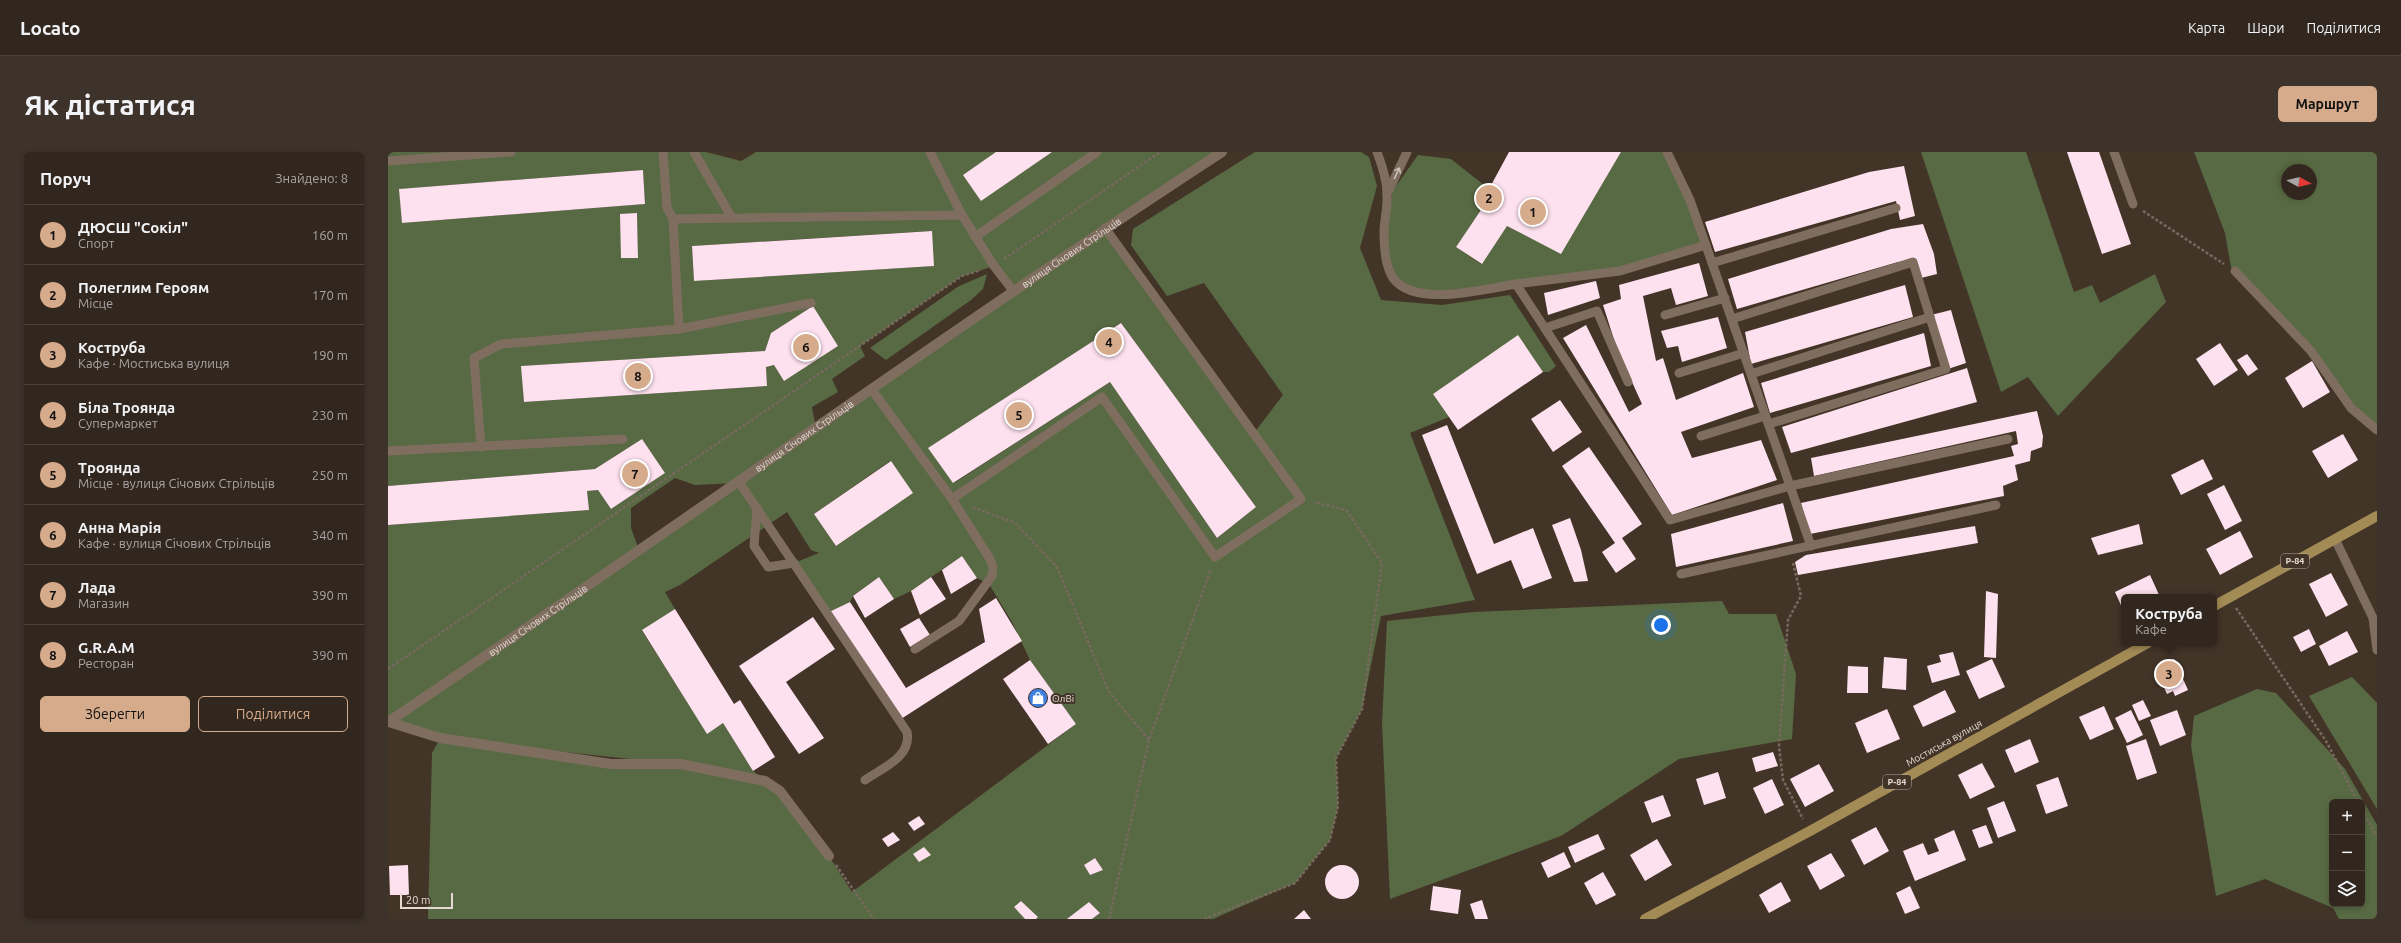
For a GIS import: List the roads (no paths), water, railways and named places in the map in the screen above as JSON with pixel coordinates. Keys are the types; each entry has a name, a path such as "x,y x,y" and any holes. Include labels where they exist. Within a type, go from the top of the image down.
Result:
{"main road":[{"name":"Р-84","path":"2217,604 2377,516"},
{"name":"Мостиська вулиця","path":"1645,919 1810,830 2143,646"}],"street":[{"name":"вулиця Січових Стрільців","path":"389,722 739,482 1105,228 1222,152"},
{"path":"389,722 440,738 611,764 681,764 764,782 780,791 830,856"}],"lane":[{"path":"388,161 511,152"},
{"path":"662,152 667,208 673,219 679,329"},
{"path":"694,152 732,218"},
{"path":"930,152 974,237 1014,292"},
{"path":"974,237 1097,152"},
{"path":"1377,152 1387,194 1384,231 1386,261 1393,278 1404,288 1415,293 1441,294 1620,270 1706,245"},
{"path":"1387,194 1407,152"},
{"path":"1667,152 1690,200 1811,546"},
{"path":"2114,152 2133,204"},
{"path":"1712,263 1896,208"},
{"path":"673,219 962,215"},
{"path":"952,499 1102,397 1215,557 1302,499 1105,228"},
{"path":"1701,436 1767,420 1946,369 1913,262 1732,319"},
{"path":"2235,271 2311,351 2351,408 2377,430"},
{"path":"1516,284 1670,520 1790,486 2008,439"},
{"path":"1665,315 1725,298"},
{"path":"481,447 474,358 502,344 679,329 811,303"},
{"path":"1545,328 1596,311 1628,382"},
{"path":"1751,374 1930,317"},
{"path":"1679,373 1744,353"},
{"path":"872,390 952,499 990,559 993,567 992,576 959,622 915,649"},
{"path":"388,447 388,451 623,439"},
{"path":"739,482 907,732 908,743 903,753 865,780"},
{"path":"1681,574 1996,505"},
{"path":"757,508 754,546 768,566 794,563"},
{"path":"2335,539 2372,618 2377,650"}],"place":[{"name":"Полеглим Героям","path":"1489,198"},
{"name":"ДЮСШ \"Сокіл\"","path":"1533,212"},
{"name":"Біла Троянда","path":"1109,342"},
{"name":"Анна Марія","path":"806,347"},
{"name":"G.R.A.M","path":"638,376"},
{"name":"Троянда","path":"1019,415"},
{"name":"Лада","path":"635,474"},
{"name":"Коструба","path":"2169,674"},
{"name":"ОлВі","path":"1038,698"}]}
